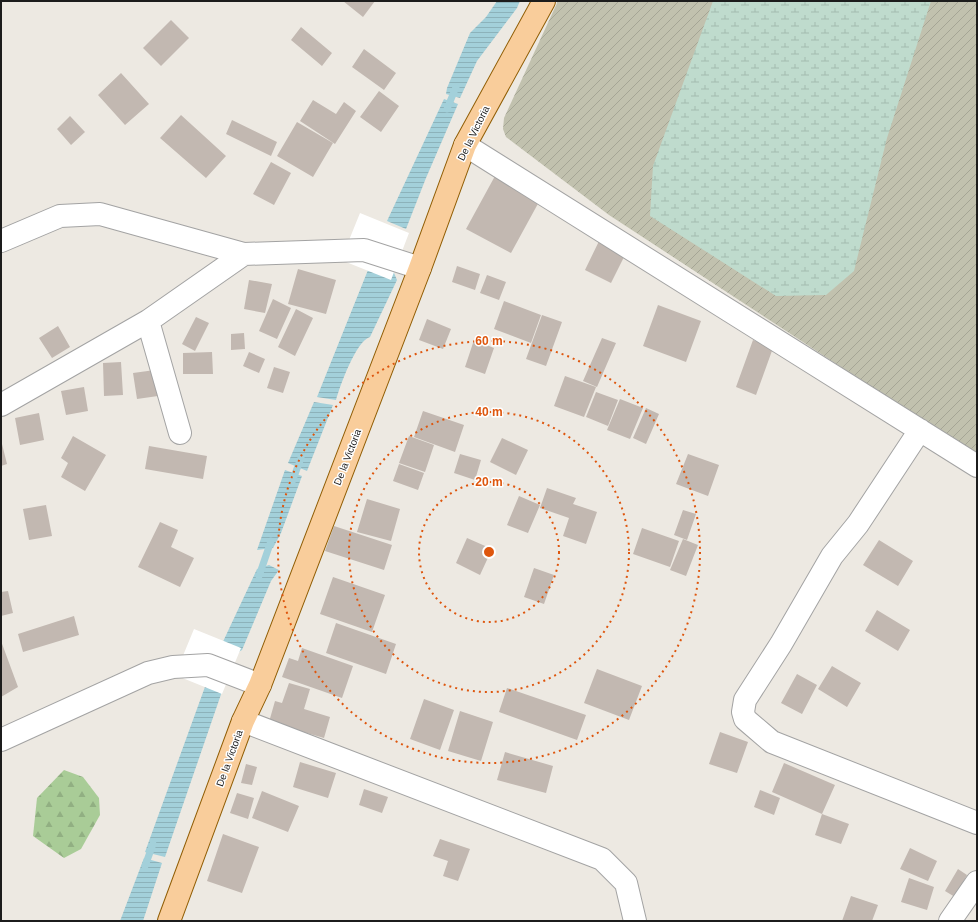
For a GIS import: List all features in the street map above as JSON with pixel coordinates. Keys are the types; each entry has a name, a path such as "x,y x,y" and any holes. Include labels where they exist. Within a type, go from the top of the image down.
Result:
{"main road":[{"name":"De la Victoria","path":"169,921 243,721 260,685 420,268 464,146 544,1"}],"street":[{"path":"464,146 977,466"},
{"path":"1,241 60,216 100,214 244,254 364,250 420,268"},
{"path":"1,405 148,321 244,254"},
{"path":"148,321 180,433"},
{"path":"920,430 858,524 832,556 781,644 744,700 743,712 745,719 772,742 977,823"},
{"path":"1,740 148,673 173,667 208,665 260,685"},
{"path":"243,721 602,859 626,883 635,921"},
{"path":"950,921 977,882"}],"shaded area":[{"path":"558,1 977,1 977,456 609,215 506,137 503,129 504,118"}],"green space":[{"path":"713,1 931,1 887,138 854,271 826,295 776,296 650,216 653,166"},
{"path":"64,770 83,777 99,798 100,815 81,849 64,858 33,836 37,798"}],"water":[{"path":"497,1 520,1 517,8 477,61 460,98 446,94 447,88 470,33 486,17"},
{"path":"444,99 458,104 406,229 387,221"},
{"path":"372,260 392,268 397,280 370,337 365,340 354,355 336,400 317,397"},
{"path":"314,402 333,405 307,471 288,463"},
{"path":"285,470 302,476 281,533 273,548 257,550"},
{"path":"269,565 279,570 271,581 242,650 235,654 220,648 257,569"},
{"path":"210,673 227,677 165,857 145,852"},
{"path":"144,858 162,863 143,921 120,921"}],"pier":[{"path":"360,213 409,233 391,280 341,260"},
{"path":"194,629 241,648 222,694 175,675"}],"building":[{"path":"343,1 375,1 363,17"},
{"path":"171,20 189,38 161,66 143,48"},
{"path":"301,27 332,53 322,66 291,40"},
{"path":"364,49 396,73 384,90 352,67"},
{"path":"121,73 149,104 125,125 98,95"},
{"path":"379,91 399,106 381,132 360,117"},
{"path":"313,100 336,114 344,102 356,111 335,144 300,121"},
{"path":"181,115 226,156 206,178 160,138"},
{"path":"70,116 85,132 71,145 57,129"},
{"path":"232,120 277,142 271,156 226,134"},
{"path":"297,122 333,143 313,177 277,156"},
{"path":"271,162 291,173 274,205 253,194"},
{"path":"495,176 540,200 511,253 466,229"},
{"path":"601,237 627,251 611,283 585,270"},
{"path":"457,266 480,274 475,290 452,282"},
{"path":"298,269 336,280 326,314 288,304"},
{"path":"487,275 506,282 499,300 480,293"},
{"path":"249,280 272,284 265,313 244,309"},
{"path":"273,299 291,308 277,339 259,331"},
{"path":"504,301 541,315 531,343 494,329"},
{"path":"658,305 701,321 686,362 643,346"},
{"path":"296,309 313,318 295,356 278,347"},
{"path":"542,315 562,322 546,366 526,359"},
{"path":"196,317 209,323 195,351 182,344"},
{"path":"427,319 451,329 443,349 419,340"},
{"path":"58,326 70,347 52,358 39,338"},
{"path":"244,333 245,349 231,350 231,334"},
{"path":"602,338 616,343 597,387 583,381"},
{"path":"474,340 494,348 485,374 465,367"},
{"path":"753,340 773,348 756,395 736,387"},
{"path":"212,352 213,374 183,374 183,353"},
{"path":"249,352 265,359 259,373 243,366"},
{"path":"121,362 123,395 104,396 103,363"},
{"path":"274,367 290,372 283,393 267,388"},
{"path":"155,370 158,396 137,399 133,373"},
{"path":"565,376 596,387 584,417 554,406"},
{"path":"84,387 88,411 66,415 61,391"},
{"path":"596,392 618,400 608,426 586,417"},
{"path":"620,399 643,408 630,439 607,430"},
{"path":"646,408 659,414 646,444 633,438"},
{"path":"423,411 464,425 455,452 414,437"},
{"path":"39,413 44,440 20,445 15,418"},
{"path":"73,436 106,455 85,491 61,477 68,463 61,458"},
{"path":"409,436 434,445 425,472 399,463"},
{"path":"502,438 528,450 516,475 490,462"},
{"path":"1,440 7,464 1,466"},
{"path":"149,446 207,456 203,479 145,469"},
{"path":"460,454 481,460 475,480 454,473"},
{"path":"688,454 719,465 708,496 676,484"},
{"path":"399,464 424,473 418,490 393,481"},
{"path":"547,488 576,498 573,504 597,512 586,544 563,536 569,518 540,508"},
{"path":"519,496 540,505 528,533 507,525"},
{"path":"367,499 400,509 391,541 357,532"},
{"path":"46,505 52,536 29,540 23,509"},
{"path":"683,510 696,514 687,540 674,535"},
{"path":"160,522 178,530 171,547 194,558 180,587 138,567"},
{"path":"334,526 392,545 384,570 325,551"},
{"path":"642,528 679,541 670,567 633,554"},
{"path":"467,538 492,549 480,575 456,563"},
{"path":"683,539 698,545 686,576 670,570"},
{"path":"879,540 913,561 898,586 863,565"},
{"path":"534,568 554,575 544,604 524,597"},
{"path":"333,577 385,595 372,632 320,614"},
{"path":"8,591 13,613 1,616 1,592"},
{"path":"877,610 910,630 898,651 865,631"},
{"path":"74,616 79,635 23,652 18,634"},
{"path":"336,623 396,644 386,674 326,653"},
{"path":"1,641 18,687 1,697"},
{"path":"302,648 353,666 342,698 282,677 289,658 298,661"},
{"path":"832,666 861,683 847,707 818,689"},
{"path":"597,669 642,686 629,720 584,703"},
{"path":"797,674 817,685 802,714 781,703"},
{"path":"289,683 310,689 304,709 330,717 324,738 269,722 275,701 282,703"},
{"path":"507,688 586,715 577,740 499,712"},
{"path":"424,699 454,710 440,750 410,739"},
{"path":"460,711 493,722 481,761 448,751"},
{"path":"720,732 748,742 737,773 709,764"},
{"path":"505,752 553,766 546,793 497,780"},
{"path":"300,762 336,773 328,798 293,787"},
{"path":"784,763 835,785 822,814 772,792"},
{"path":"246,764 257,767 252,785 241,783"},
{"path":"364,789 388,797 382,813 359,805"},
{"path":"760,790 780,798 774,815 754,807"},
{"path":"262,791 299,806 288,832 252,818"},
{"path":"237,793 254,798 248,819 230,813"},
{"path":"822,814 849,824 841,844 815,835"},
{"path":"223,834 259,847 242,893 207,881"},
{"path":"440,839 470,849 458,881 443,876 448,861 433,856"},
{"path":"910,848 937,861 928,881 900,869"},
{"path":"958,869 967,875 955,897 945,891"},
{"path":"909,878 934,887 927,910 901,902"},
{"path":"851,896 878,905 872,921 842,921"}],"waterway":[{"path":"447,109 456,87"},
{"path":"292,482 301,458"},
{"path":"259,576 271,541"},
{"path":"145,866 153,844"}]}
